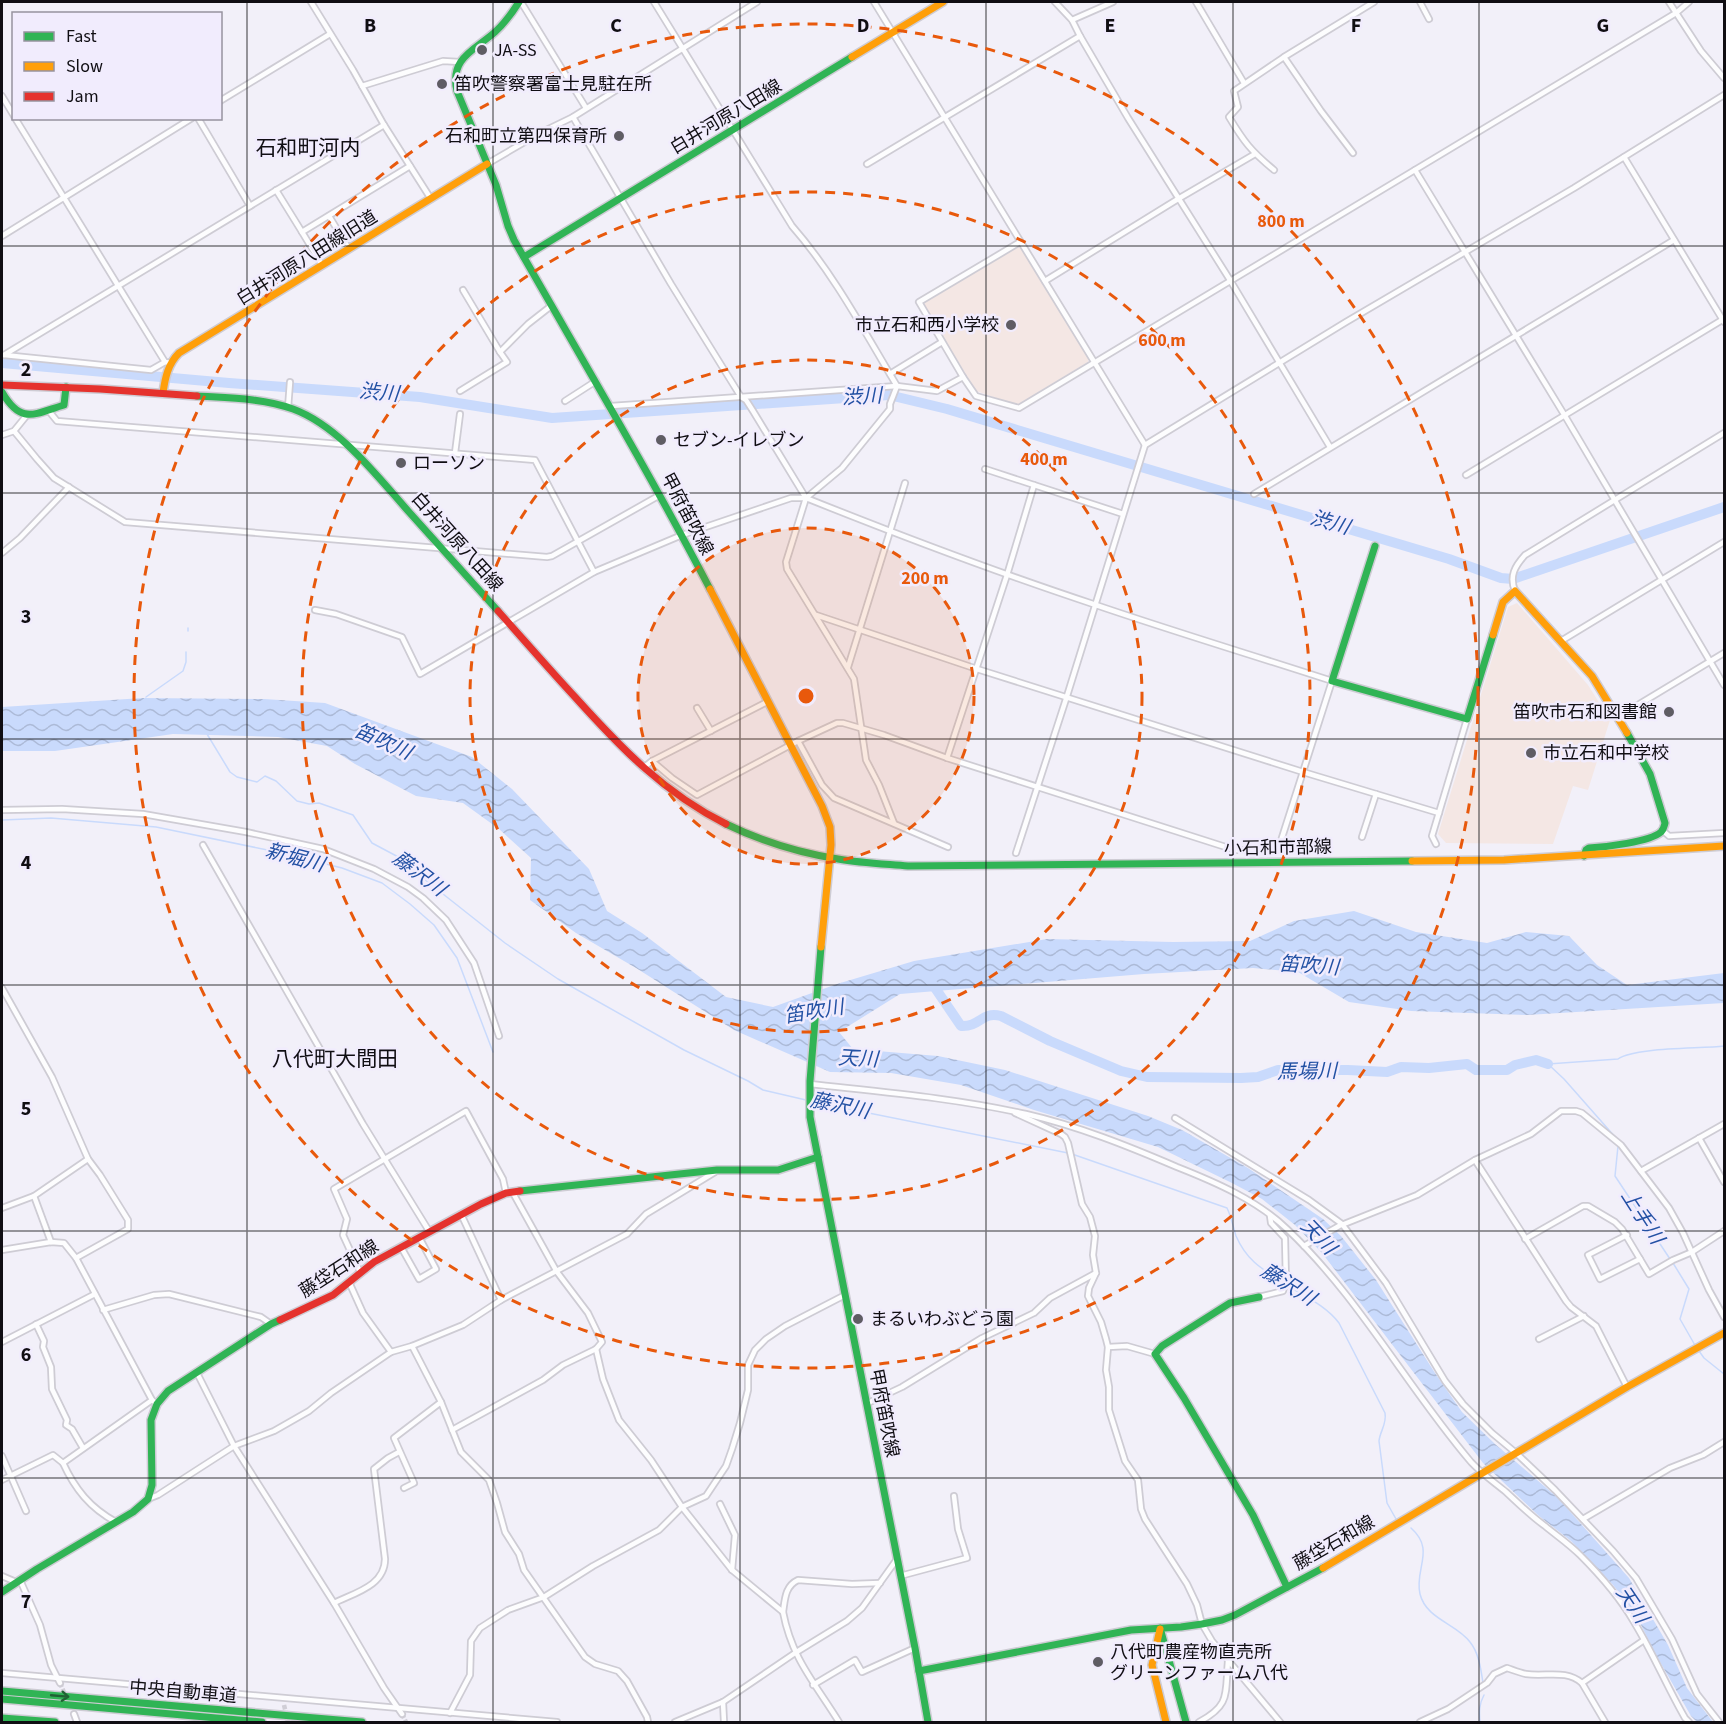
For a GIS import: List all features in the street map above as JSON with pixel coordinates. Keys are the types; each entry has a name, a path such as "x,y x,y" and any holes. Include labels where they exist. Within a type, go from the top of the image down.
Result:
{"main road":[{"path":"460,62 467,53 508,19 520,2"},
{"name":"白井河原八田線","path":"524,257 943,2"},
{"name":"甲府笛吹線","path":"460,62 455,75 457,91 496,185 508,225 660,495 828,821 831,838 830,862 819,964 810,1109 928,1722"},
{"name":"白井河原八田線旧道","path":"168,364 179,353 487,164"},
{"path":"163,393 168,364"},
{"name":"白井河原八田線","path":"2,385 163,393 269,402 305,415 345,444 385,485 616,743 642,769 676,796 727,826 830,862"},
{"path":"2,392 11,407 19,414 27,415 64,405 66,387"},
{"path":"1375,546 1332,681 1467,719 1503,602 1515,591 1592,676 1650,774 1665,823 1656,836 1589,848 1584,856"},
{"name":"小石和市部線","path":"830,862 908,866 1400,862 1509,860 1725,846"},
{"name":"藤垈石和線","path":"154,1402 271,1324 326,1299 360,1272 401,1247 461,1214 510,1193 717,1170 778,1170 819,1157"},
{"path":"1259,1297 1230,1303 1162,1346 1155,1354 1184,1398 1253,1515 1287,1587"},
{"name":"藤垈石和線","path":"919,1671 1079,1639 1131,1630 1202,1624 1235,1615 1311,1575 1627,1387 1725,1333"},
{"path":"2,1592 133,1512 148,1499 152,1485 150,1427 154,1402"},
{"path":"1160,1628 1152,1665 1166,1722"},
{"path":"1160,1628 1186,1722"},
{"name":"中央自動車道","path":"2,1691 362,1722"},
{"name":"中央自動車道","path":"2,1699 262,1722"},
{"path":"2,1718 55,1722"}],"street":[{"path":"311,2 431,199"},
{"path":"520,2 586,108"},
{"path":"654,2 792,226 813,250 835,283 890,374 896,388 890,409 842,468 806,498 786,561 787,569 854,679 866,760 894,823"},
{"path":"487,164 573,117 757,2"},
{"path":"874,2 1145,445"},
{"path":"1055,2 1072,20 1178,199 1230,280 1330,447"},
{"path":"1072,20 1113,2"},
{"path":"1196,2 1244,83"},
{"path":"1274,170 1244,142 1229,117 1238,107 1234,92 1284,57 1374,2"},
{"path":"1420,2 1430,20"},
{"path":"1669,2 1701,51 1725,78"},
{"path":"1020,242 919,302 976,396 1019,408 1676,13 1689,2"},
{"path":"222,100 330,34"},
{"path":"867,165 1080,36"},
{"path":"1284,57 1353,153"},
{"path":"362,86 443,61 460,62"},
{"path":"1016,853 1145,445 1725,95"},
{"path":"2,96 12,114"},
{"path":"573,117 620,199 806,498"},
{"path":"3,355 151,370 168,364 16,120"},
{"path":"2,236 189,120"},
{"path":"199,120 250,206"},
{"path":"3,355 384,125"},
{"path":"1045,281 1255,154"},
{"path":"1466,475 1723,321 1624,157"},
{"path":"302,232 410,166"},
{"path":"1414,170 1565,416 1725,685"},
{"path":"276,190 322,266"},
{"path":"329,216 349,249"},
{"path":"1254,494 1674,240"},
{"path":"460,391 507,362 463,290"},
{"path":"501,352 528,324 552,306"},
{"path":"890,374 942,342"},
{"path":"612,408 896,388 937,391 963,377"},
{"path":"565,401 596,381"},
{"path":"288,408 290,382"},
{"path":"48,410 57,421 536,460 594,572"},
{"path":"455,453 460,414"},
{"path":"2,435 14,431 27,415"},
{"path":"14,431 54,478 125,522 547,557 660,495"},
{"path":"1515,591 1512,583 1513,572 1525,555 1725,433"},
{"path":"985,469 1123,514"},
{"path":"848,667 905,483"},
{"path":"947,758 1034,485"},
{"path":"2,553 20,538 69,487"},
{"path":"315,610 336,614 402,637 420,674 594,572 681,536 791,498 806,498 889,532 1007,575 1332,681 1278,850 1236,850 843,723 837,723 798,741 697,795 652,761"},
{"path":"1561,641 1725,542"},
{"path":"816,615 977,669 1439,813"},
{"path":"1618,717 1725,653"},
{"path":"642,769 652,761 767,702"},
{"path":"697,708 711,731"},
{"path":"1436,844 1432,836 1467,719"},
{"path":"798,741 822,785 834,798 948,848"},
{"path":"1362,837 1376,794"},
{"path":"2,810 62,809 143,814 246,832 323,849 374,869 408,887 446,920 474,963 499,1036"},
{"path":"1662,830 1670,836 1725,833"},
{"path":"203,845 384,1159 429,1231"},
{"path":"2,988 52,1077 88,1159 128,1220 128,1229 76,1258"},
{"path":"810,1085 968,1103 1028,1114 1119,1143 1166,1162 1233,1193 1284,1226 1306,1245 1345,1293 1459,1447 1483,1473 1581,1555 1626,1609 1665,1683 1689,1722"},
{"path":"360,1272 343,1235 348,1219 334,1189 466,1111 510,1193 557,1272 588,1313 602,1342 596,1349 563,1365 543,1380 452,1430"},
{"path":"1306,1245 1340,1225 1417,1195 1475,1160 1531,1134 1561,1112 1576,1111 1582,1113 1621,1145 1669,1208 1709,1290 1725,1317"},
{"path":"1012,1112 1061,1134 1065,1137 1069,1147 1082,1204 1090,1217 1095,1236 1093,1255 1096,1272 1088,1296 1101,1322 1108,1347 1106,1370 1109,1410 1125,1461 1138,1480 1141,1509 1187,1584 1197,1605 1202,1624 1212,1641 1280,1722"},
{"path":"1175,1118 1309,1200 1340,1225 1386,1283 1444,1381 1463,1404 1583,1519 1636,1578 1672,1639 1697,1694 1719,1722"},
{"path":"1641,1171 1725,1124"},
{"path":"1699,1138 1725,1182"},
{"path":"2,1208 34,1196 88,1159"},
{"path":"1475,1160 1566,1301 1596,1326 1627,1387"},
{"path":"148,1499 158,1495 234,1446 274,1431 309,1411 391,1352 463,1325 501,1300 627,1234 646,1214 717,1170"},
{"path":"34,1196 51,1242"},
{"path":"1525,1239 1583,1206 1588,1206 1615,1222 1627,1235 1649,1274 1692,1252 1725,1231"},
{"path":"461,1214 501,1300"},
{"path":"1259,1297 1279,1292 1286,1284 1285,1238 1271,1223 1270,1216"},
{"path":"1627,1235 1588,1255 1600,1279 1640,1259"},
{"path":"401,1247 419,1279 436,1269 419,1237"},
{"path":"2,1250 51,1242 64,1243 76,1258 154,1402 63,1463"},
{"path":"868,1403 902,1387 982,1338 1034,1312 1050,1298 1096,1272"},
{"path":"349,1282 363,1313 391,1352"},
{"path":"2,1342 95,1294"},
{"path":"103,1310 154,1295 169,1294 261,1317 271,1324"},
{"path":"450,1713 470,1675 470,1650 474,1635 480,1628 508,1610 544,1597 593,1566 659,1530 682,1507 705,1496 726,1466 748,1390 748,1365 755,1350 785,1326 845,1295"},
{"path":"1539,1339 1584,1316"},
{"path":"36,1324 44,1341 42,1347 51,1367 52,1389 67,1420 66,1425 72,1429 83,1448"},
{"path":"412,1346 441,1402 461,1452 489,1480 504,1532 519,1554 524,1570 585,1657 595,1664 618,1671 627,1681 648,1722"},
{"path":"1108,1347 1127,1346 1155,1354"},
{"path":"596,1349 603,1378 619,1420 651,1460 682,1507 732,1570 783,1612"},
{"path":"197,1373 234,1446 400,1712"},
{"path":"404,1488 414,1483 394,1438 441,1402"},
{"path":"1583,1519 1670,1468 1703,1455 1725,1442"},
{"path":"334,1603 372,1586 382,1574 385,1565 374,1469 399,1452"},
{"path":"2,1480 53,1455 63,1463 70,1480 90,1504 116,1522"},
{"path":"2,1456 26,1511"},
{"path":"900,1576 967,1558 958,1528 954,1496"},
{"path":"720,1504 735,1535 732,1570"},
{"path":"675,1722 723,1702 847,1621 862,1608 897,1559"},
{"path":"2,1576 18,1581 40,1626 51,1665 60,1683"},
{"path":"839,1722 813,1685 795,1653 783,1612 787,1590 792,1583 798,1580 852,1584 880,1583"},
{"path":"1582,1683 1644,1640"},
{"path":"813,1685 855,1660 862,1672 915,1648"},
{"path":"1199,1722 1218,1711 1222,1704 1228,1661"},
{"path":"1420,1722 1448,1709 1487,1683 1494,1674 1507,1668 1526,1674 1567,1674 1577,1678 1605,1722"},
{"path":"2,1672 284,1698 400,1712 450,1713 557,1722"},
{"path":"175,1689 181,1696"},
{"path":"284,1698 284,1705"},
{"path":"723,1702 724,1722"},
{"path":"74,1714 77,1722"}],"shaded area":[{"path":"1018,246 1022,248 1089,358 1088,362 1017,405 976,391 924,305 925,301"},
{"name":"市立石和中学校","path":"1517,603 1588,685 1610,720 1588,790 1573,786 1553,844 1446,843 1438,834 1508,607"}],"water":[{"path":"143,698 264,699 325,703 472,757 512,789 589,869 607,911 642,933 726,997 773,1007 837,984 914,961 1047,939 1250,941 1294,921 1354,911 1416,932 1487,943 1526,932 1569,936 1597,965 1627,985 1724,973 1724,1003 1527,1015 1411,1011 1349,1002 1298,972 1253,968 1144,974 900,994 839,1032 853,1049 938,1056 1005,1070 1148,1116 1182,1130 1248,1168 1323,1219 1341,1236 1376,1280 1462,1412 1495,1444 1558,1498 1629,1578 1668,1645 1687,1688 1713,1722 1697,1722 1691,1716 1636,1615 1613,1585 1571,1541 1539,1516 1483,1463 1322,1253 1295,1225 1262,1199 1158,1147 1034,1110 961,1085 891,1073 830,1072 734,1030 576,933 530,900 531,858 499,829 463,803 416,796 355,764 327,746 278,737 173,734 55,751 2,751 2,707"}],"waterway":[{"name":"渋川","path":"2,363 420,397 552,418 889,395 947,409 1449,559 1501,578 1513,579 1724,507"},
{"path":"146,697 183,671 186,652"},
{"name":"藤沢川","path":"207,734 230,772 237,777 257,782 265,776 276,781 297,801 309,804 319,803 353,815 372,843 404,860 419,875 505,943 558,979 684,1050 763,1090 806,1100"},
{"name":"新堀川","path":"2,820 51,818 156,827 282,853 342,868 382,883 434,925 457,958 493,1052"},
{"name":"馬場川","path":"929,979 961,1026 968,1026 985,1017 1001,1016 1050,1041 1121,1071 1147,1077 1241,1078 1258,1077 1278,1070 1387,1072 1401,1067 1429,1068 1467,1064 1476,1070 1507,1070 1515,1065 1536,1060 1548,1064"},
{"name":"馬場川","path":"1548,1064 1618,1059 1626,1055 1653,1050 1724,1046"},
{"name":"上手川","path":"1548,1064 1616,1138"},
{"name":"藤沢川","path":"814,1102 1068,1153"},
{"name":"上手川","path":"1618,1146 1615,1176 1670,1259"},
{"name":"藤沢川","path":"1072,1154 1227,1208 1236,1236 1245,1252 1262,1269 1284,1283"},
{"name":"上手川","path":"1673,1263 1689,1289 1680,1319 1696,1347"},
{"name":"藤沢川","path":"1288,1286 1322,1307 1339,1323 1385,1413 1379,1441 1387,1503 1396,1519"},
{"name":"上手川","path":"1699,1351 1724,1374"},
{"name":"藤沢川","path":"1411,1528 1422,1544 1423,1560 1419,1585 1423,1603 1470,1642 1478,1656 1483,1683"},
{"name":"藤沢川","path":"1480,1722 1480,1708 1484,1695"}],"tunnel":[{"path":"60,1683 66,1697"},
{"path":"284,1705 288,1722"},
{"path":"402,1714 406,1722"}],"traffic: fast":[{"path":"519,2 499,29 472,50 460,63 457,70 457,91 496,185 514,240 638,457 710,589"},
{"path":"524,257 852,57"},
{"path":"2,392 15,409 22,413 36,414 64,405 66,387"},
{"path":"197,396 245,399 281,405 310,417 326,427 356,453 498,611"},
{"path":"1375,546 1332,681 1467,719 1493,635"},
{"path":"1584,856 1589,848 1647,839 1655,836 1664,828 1665,823 1650,774 1627,733"},
{"path":"726,824 795,850 855,862 908,866 1412,861"},
{"path":"821,947 810,1081 810,1117 928,1722"},
{"path":"520,1191 717,1170 778,1170 818,1157"},
{"path":"1259,1297 1230,1303 1162,1346 1155,1354 1184,1398 1253,1515 1287,1587"},
{"path":"2,1592 133,1512 148,1499 152,1485 151,1420 157,1404 168,1391 280,1320"},
{"path":"919,1671 1131,1630 1181,1627 1222,1620 1323,1568"},
{"path":"1160,1628 1186,1722"},
{"path":"2,1691 362,1722"},
{"path":"2,1699 262,1722"},
{"path":"2,1718 55,1722"}],"traffic: slow":[{"path":"852,57 943,2"},
{"path":"163,393 168,372 179,353 487,164"},
{"path":"710,589 822,806 830,827 831,845 821,947"},
{"path":"1493,635 1503,602 1515,591 1592,676 1627,733"},
{"path":"1412,861 1504,860 1724,846"},
{"path":"1323,1568 1627,1387 1724,1333"},
{"path":"1160,1629 1152,1665 1166,1722"}],"traffic: jam":[{"path":"2,385 197,396"},
{"path":"498,611 592,716 644,768 683,798 726,824"},
{"path":"280,1320 333,1295 374,1262 481,1204 506,1193 520,1191"}],"place":[{"name":"JA-SS","path":"482,50"},
{"name":"笛吹警察署富士見駐在所","path":"442,84"},
{"name":"石和町立第四保育所","path":"619,136"},
{"name":"市立石和西小学校","path":"1011,325"},
{"name":"セブン-イレブン","path":"661,440"},
{"name":"ローソン","path":"401,463"},
{"name":"笛吹市石和図書館","path":"1669,712"},
{"name":"市立石和中学校","path":"1531,753"},
{"name":"まるいわぶどう園","path":"858,1319"},
{"name":"八代町農産物直売所 グリーンファーム八代","path":"1098,1662"}],"district":[{"name":"石和町河内","path":"308,148"},
{"name":"八代町大間田","path":"335,1059"}],"water label":[{"name":"笛吹川","path":"383,742"},
{"name":"笛吹川","path":"1309,966"},
{"name":"笛吹川","path":"814,1012"},
{"name":"天川","path":"858,1059"},
{"name":"天川","path":"1318,1237"},
{"name":"天川","path":"1632,1605"}]}
